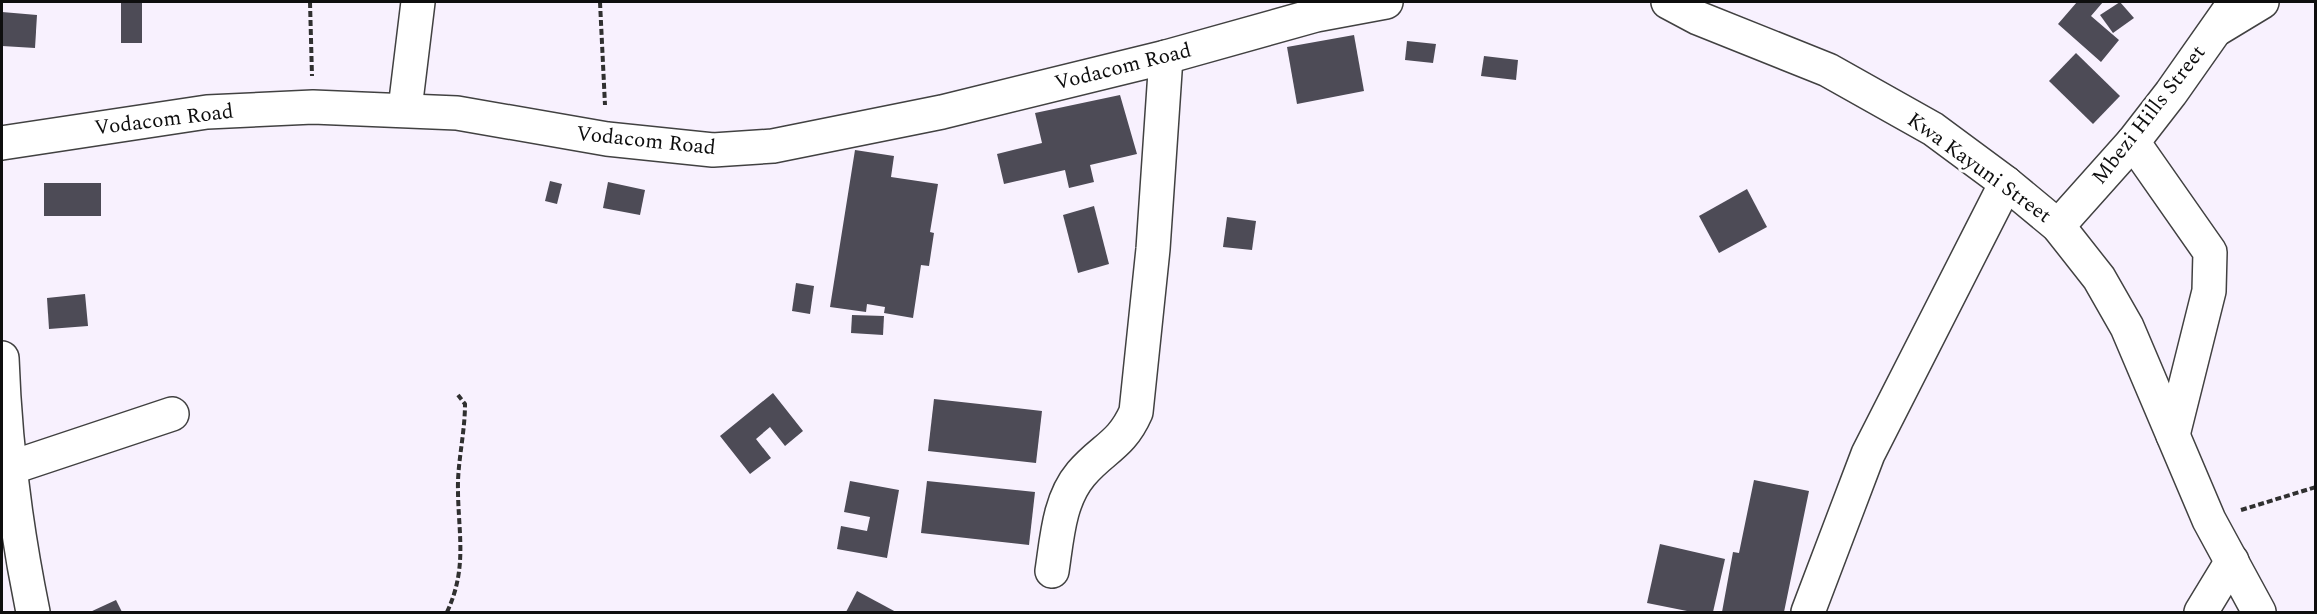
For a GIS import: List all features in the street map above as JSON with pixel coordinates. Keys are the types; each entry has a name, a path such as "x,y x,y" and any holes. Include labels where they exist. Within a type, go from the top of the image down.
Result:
{"street":[{"path":"405,109 418,2"},
{"name":"Vodacom Road","path":"2,143 207,112 313,107 405,109 457,113 607,139 712,150 773,146 942,112 1166,57 1316,15 1386,2"},
{"name":"Kwa Kayuni Street","path":"1668,2 1698,18 1828,70 1933,129 2006,183 2058,226 2098,278 2127,327 2209,520 2259,612"},
{"name":"Mbezi Hills Street","path":"2058,226 2133,142 2171,93 2235,2"},
{"path":"2212,32 2262,2"},
{"path":"1052,571 1060,520 1069,493 1081,473 1127,431 1136,412 1154,249 1166,57"},
{"path":"2133,142 2210,252 2209,291 2173,435"},
{"path":"1808,612 1868,454 2006,183"},
{"path":"2,358 10,468 22,560 33,612"},
{"path":"10,468 172,414"},
{"path":"2201,612 2232,561"}],"path":[{"path":"310,2 313,107"},
{"path":"600,2 607,139"},
{"path":"447,612 453,599 462,557 458,482 465,404 458,395"},
{"path":"2209,520 2316,487"}],"building":[{"path":"121,2 142,2 142,43 121,43"},
{"path":"2077,2 2103,2 2091,16 2119,40 2101,62 2058,24"},
{"path":"2120,2 2134,18 2113,33 2100,15"},
{"path":"2,12 37,15 35,48 2,46"},
{"path":"1354,35 1364,91 1297,104 1287,47"},
{"path":"1407,41 1436,44 1433,63 1405,60"},
{"path":"2076,53 2120,96 2093,124 2049,81"},
{"path":"1484,56 1518,60 1516,80 1481,76"},
{"path":"1120,95 1137,154 1090,165 1094,182 1069,188 1065,170 1004,184 997,154 1042,143 1035,113"},
{"path":"855,150 894,156 891,177 938,184 930,232 934,233 929,266 921,265 913,318 884,313 885,307 867,304 866,312 830,307"},
{"path":"550,181 562,184 557,204 545,201"},
{"path":"608,182 645,190 640,215 603,208"},
{"path":"44,183 101,183 101,216 44,216"},
{"path":"1747,189 1767,227 1719,253 1699,216"},
{"path":"1094,206 1109,264 1078,273 1063,215"},
{"path":"1227,217 1256,221 1252,250 1223,247"},
{"path":"796,283 814,286 810,314 792,311"},
{"path":"85,294 88,326 49,329 47,298"},
{"path":"852,315 884,316 883,335 851,333"},
{"path":"773,393 803,431 785,446 770,427 756,439 771,458 750,474 720,436"},
{"path":"934,399 1042,411 1036,463 928,451"},
{"path":"1754,480 1809,491 1784,612 1722,612 1733,552 1739,553"},
{"path":"850,481 899,490 887,558 837,549 841,526 867,531 870,517 844,512"},
{"path":"927,481 1035,492 1029,545 921,533"},
{"path":"1660,544 1725,559 1713,612 1692,612 1647,603"},
{"path":"857,591 896,612 846,612"},
{"path":"116,600 122,612 90,612"}]}
